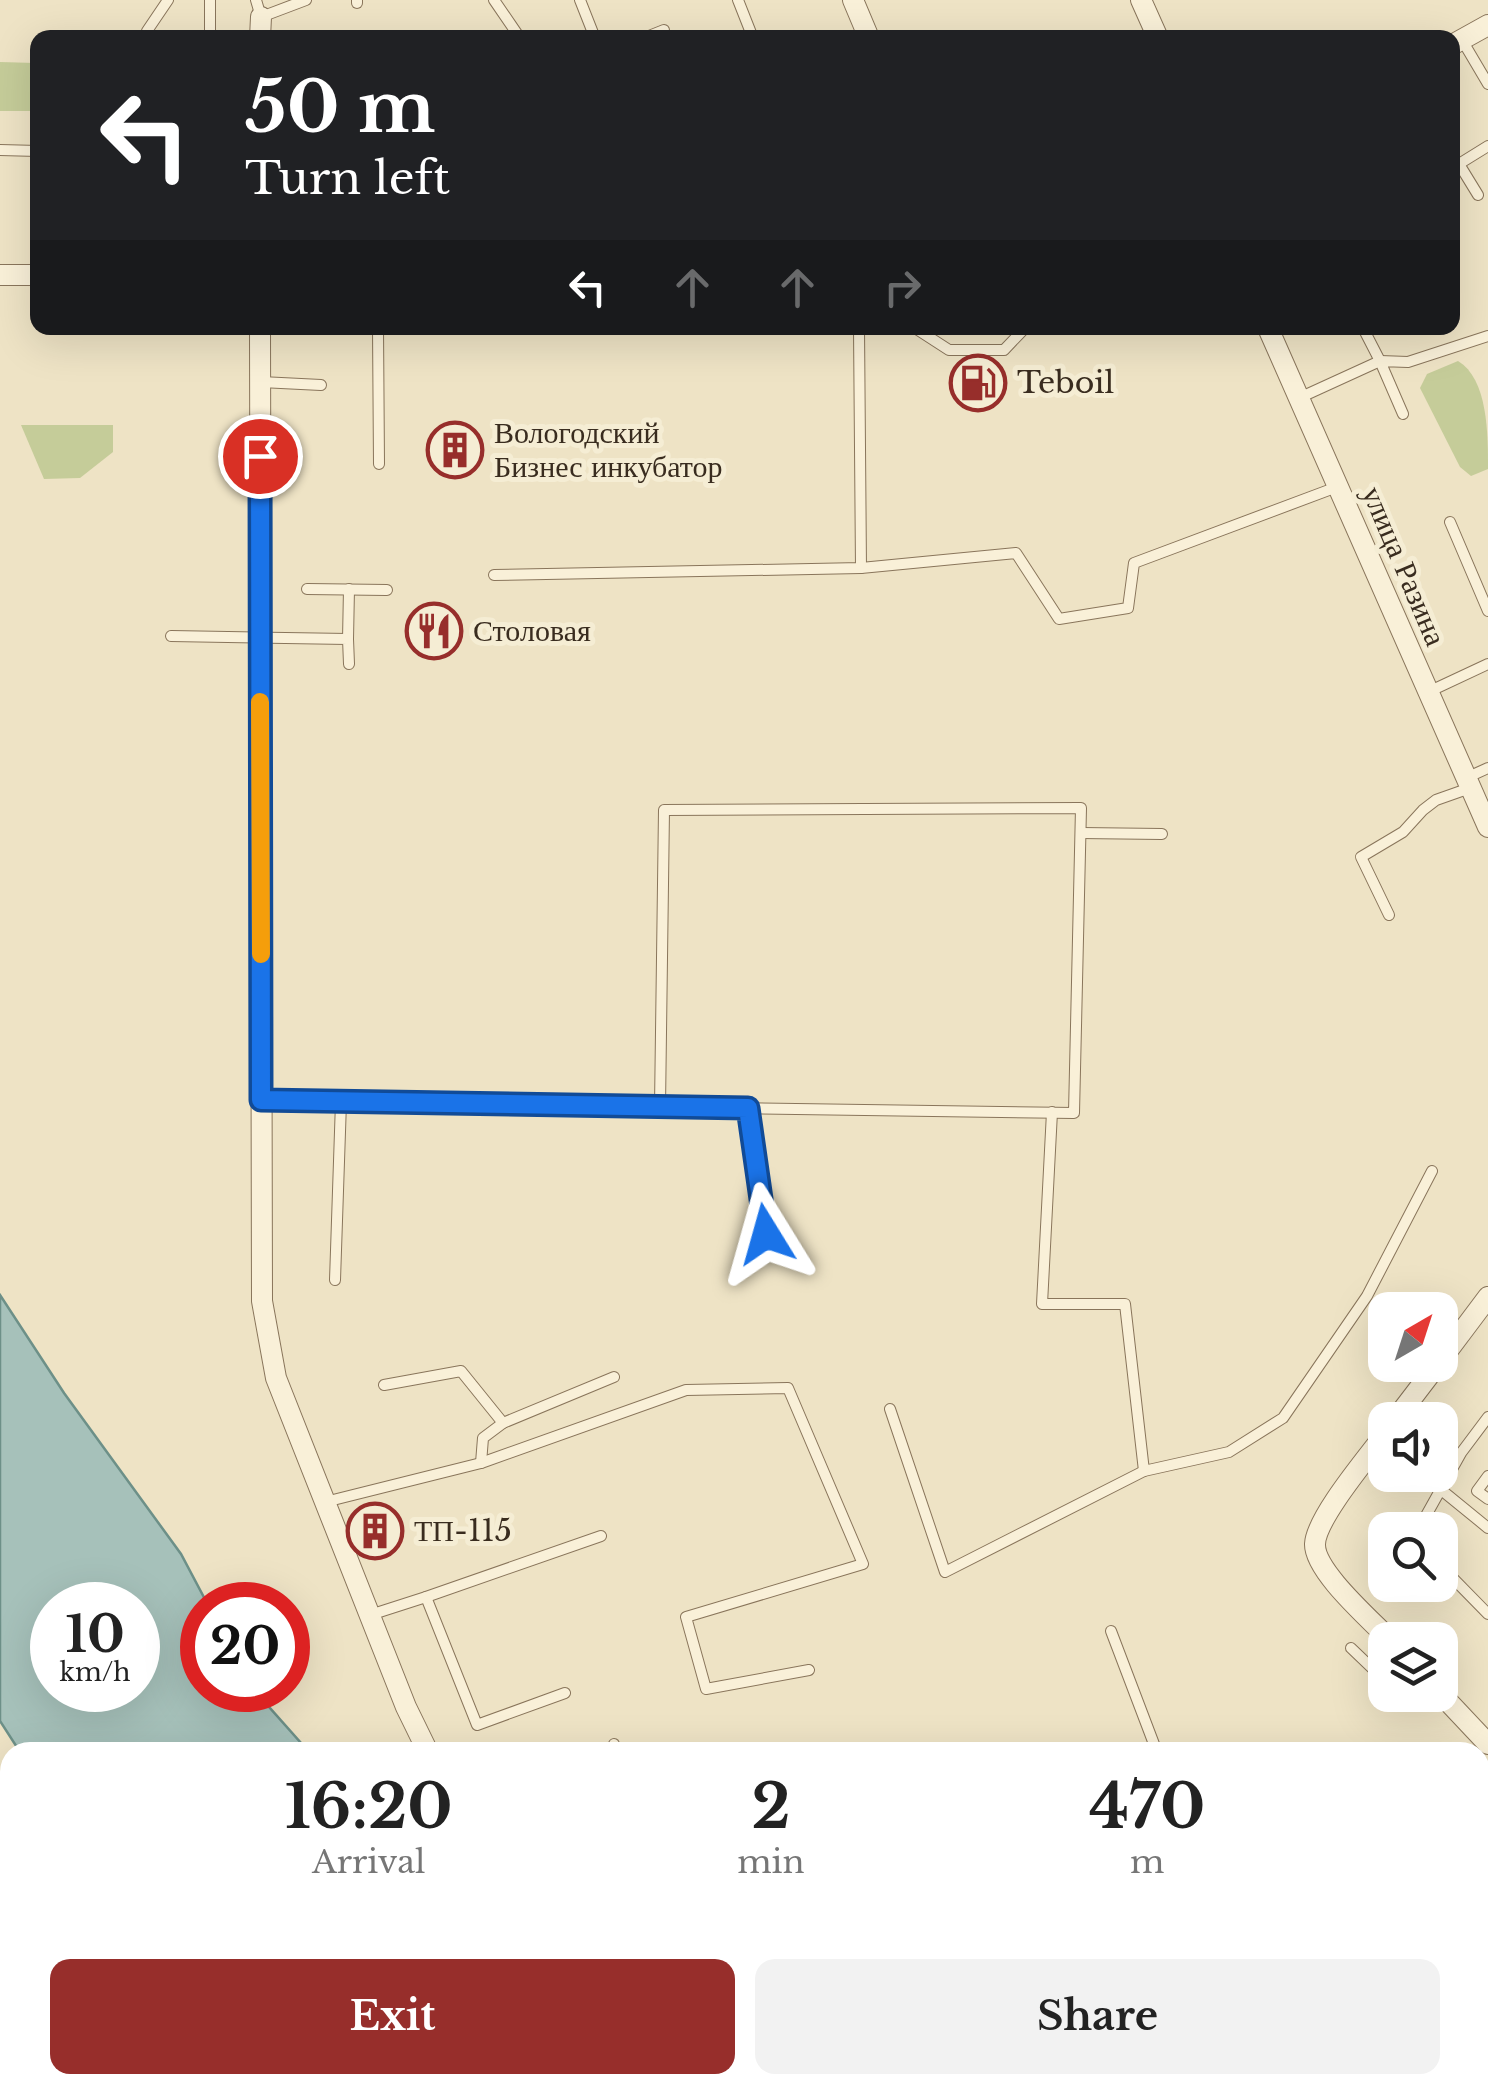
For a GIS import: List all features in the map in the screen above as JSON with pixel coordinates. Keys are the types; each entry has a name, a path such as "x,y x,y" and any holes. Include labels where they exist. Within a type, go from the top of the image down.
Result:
{"street":[{"path":"853,0 865,30"},
{"path":"1141,0 1154,30"},
{"path":"1460,40 1488,25"},
{"path":"0,275 30,275"},
{"path":"260,335 262,1301 276,1378 424,1742"},
{"name":"улица Разина","path":"1271,335 1488,828"},
{"path":"1458,1337 1488,1297"},
{"path":"1368,1461 1320,1524 1314,1547 1325,1571 1373,1622"},
{"path":"1458,1712 1486,1742"}],"lane":[{"path":"148,30 168,0"},
{"path":"210,0 210,30"},
{"path":"259,18 306,0"},
{"path":"494,0 515,30"},
{"path":"580,0 592,30"},
{"path":"740,0 750,30"},
{"path":"1460,46 1488,84"},
{"path":"1460,163 1488,146"},
{"path":"0,150 30,151"},
{"path":"1460,166 1478,195"},
{"path":"378,335 379,464"},
{"path":"859,335 861,568"},
{"path":"926,335 949,350 1004,350 1018,335"},
{"path":"1367,335 1403,414"},
{"path":"1298,398 1380,361 1408,362 1488,336"},
{"path":"260,382 321,385"},
{"path":"494,576 861,568 1016,553 1059,620 1128,608 1134,564 1337,486"},
{"path":"1450,522 1488,611"},
{"path":"307,589 387,590"},
{"path":"349,664 350,589"},
{"path":"171,636 348,639"},
{"path":"1426,693 1488,664"},
{"path":"1389,915 1361,856 1403,832 1422,810 1488,768"},
{"path":"261,1100 1074,1113 1080,808 664,810 660,1106"},
{"path":"1080,833 1162,834"},
{"path":"335,1280 342,1102"},
{"path":"748,1108 766,1234"},
{"path":"1052,1112 1042,1304 1125,1304 1144,1471"},
{"path":"890,1409 945,1572 1144,1471 1228,1452 1283,1418 1366,1296 1432,1171"},
{"path":"384,1385 461,1372 503,1423"},
{"path":"480,1463 483,1438 503,1423 614,1377"},
{"path":"324,1502 480,1463 686,1390 788,1388 863,1564 686,1617 706,1689 809,1670"},
{"path":"1458,1459 1488,1417"},
{"path":"1488,1476 1477,1491 1488,1500"},
{"path":"1446,1492 1488,1528"},
{"path":"369,1615 601,1536"},
{"path":"1458,1583 1488,1614"},
{"path":"426,1597 477,1725 564,1693"},
{"path":"1111,1631 1154,1742"},
{"path":"1351,1648 1368,1664"}],"green space":[{"path":"0,62 30,63 30,111 0,111"},
{"path":"1458,361 1468,369 1481,394 1486,424 1488,469 1471,476 1460,467 1420,388 1427,374"},
{"path":"21,425 113,425 113,452 80,478 44,479"}],"water":[{"path":"0,1295 64,1393 181,1554 196,1582 180,1582 180,1712 274,1712 300,1742 14,1742 0,1721"}],"slow traffic":[{"path":"260,702 261,954"}],"place":[{"name":"Teboil","path":"978,383"},
{"name":"Вологодский Бизнес инкубатор","path":"455,450"},
{"name":"Столовая","path":"434,631"},
{"name":"ТП-115","path":"375,1531"}],"route":[{"path":"260,456 261,1100 748,1108 766,1234"}]}
